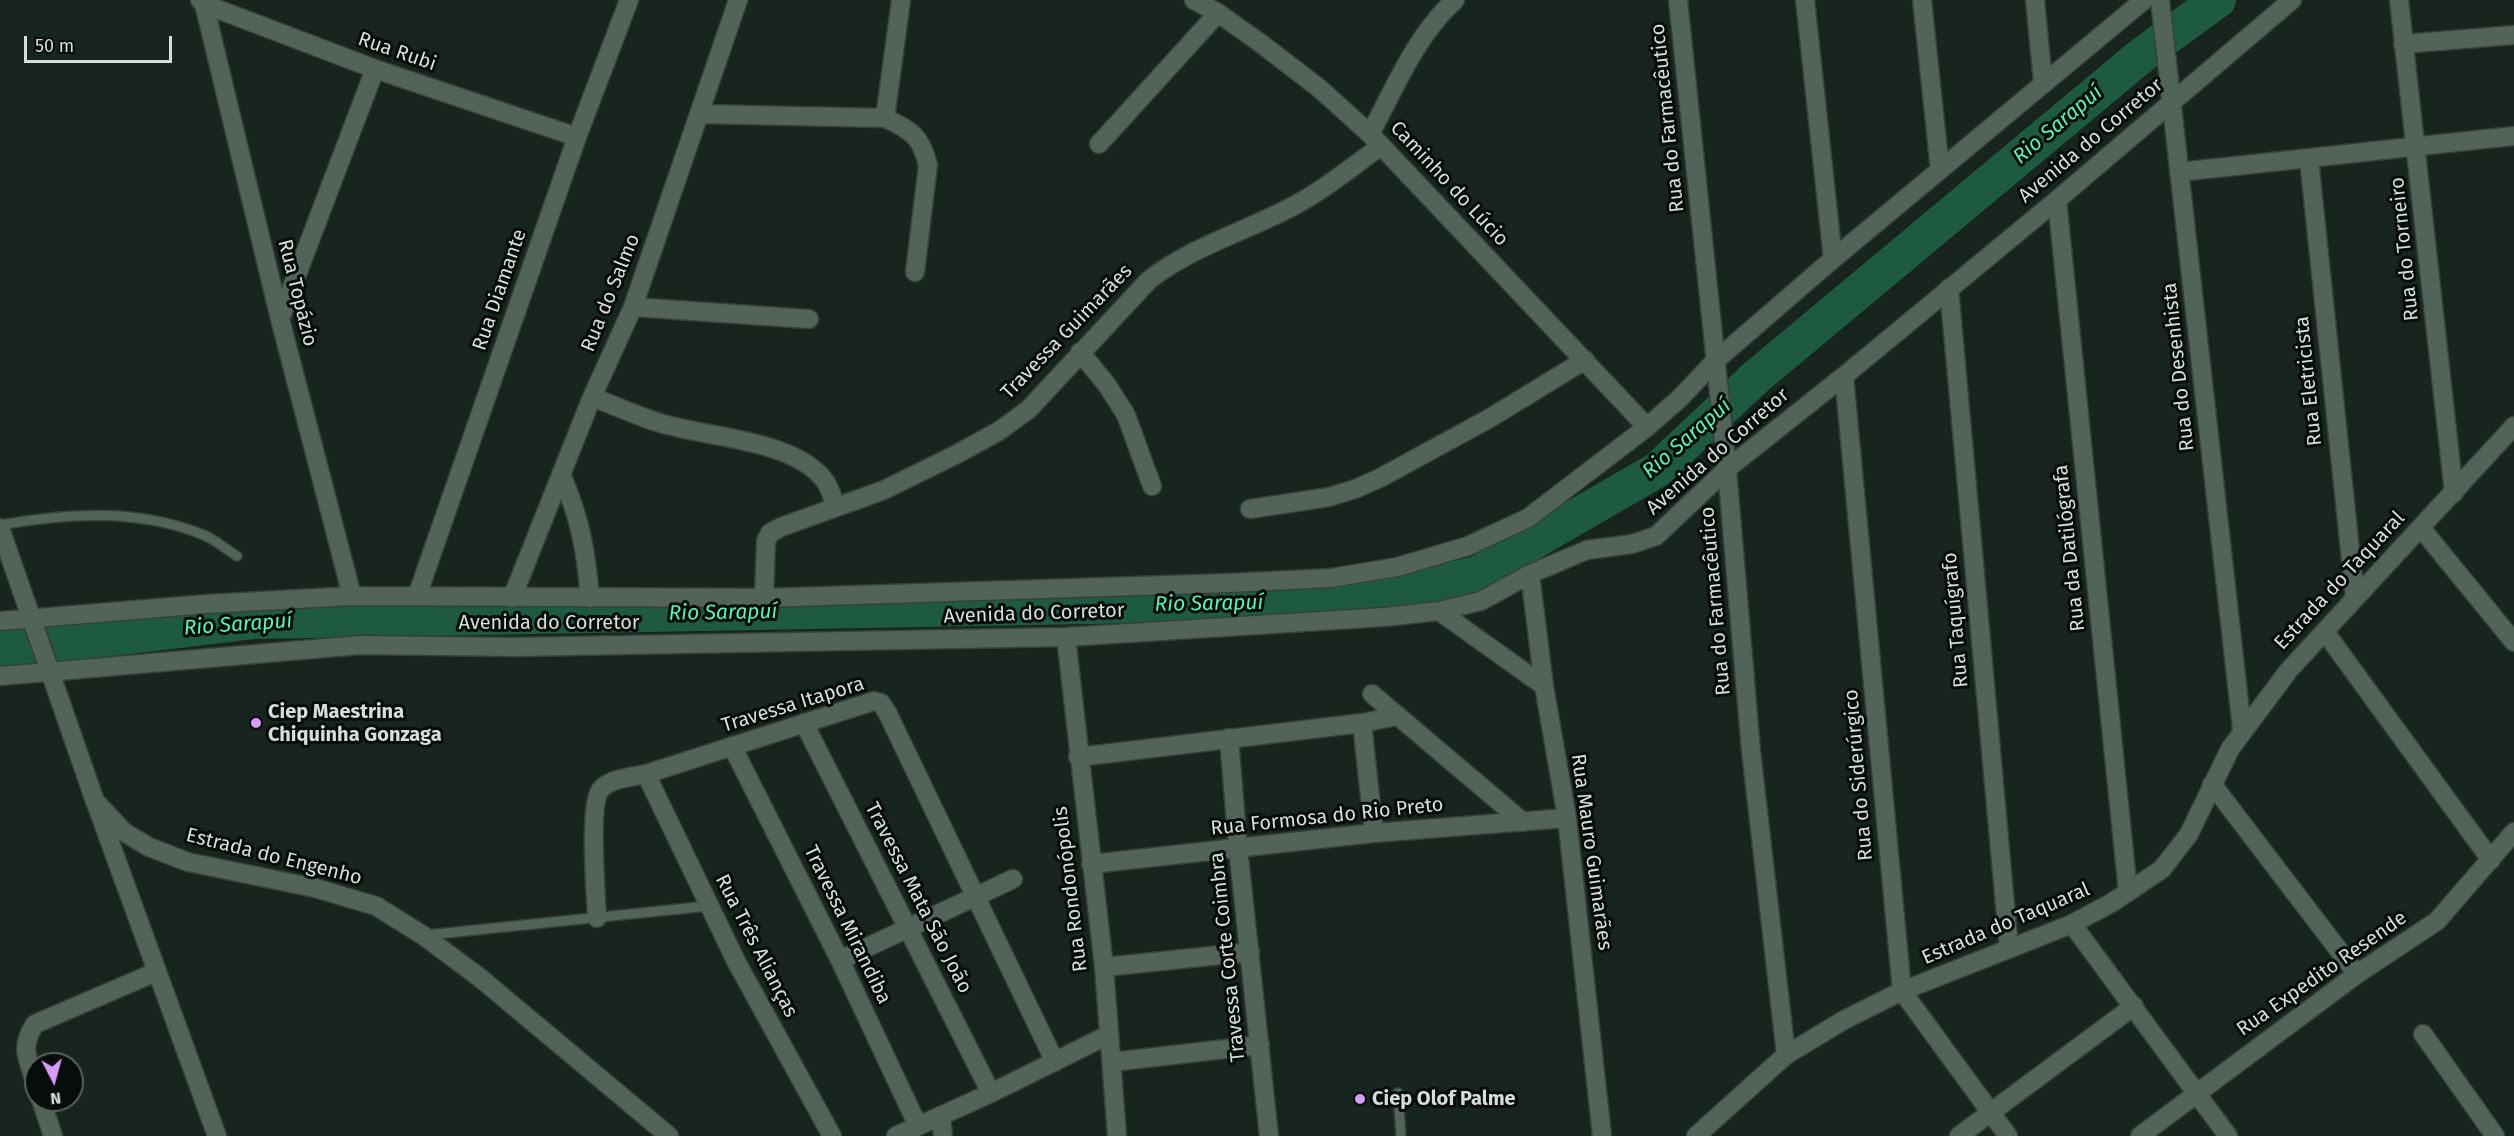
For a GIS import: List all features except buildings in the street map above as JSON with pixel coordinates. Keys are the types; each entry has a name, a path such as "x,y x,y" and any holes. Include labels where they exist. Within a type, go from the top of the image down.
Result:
{"street":[{"name":"Rua Diamante","path":"417,596 577,137 629,0"},
{"name":"Rua do Salmo","path":"512,598 592,397 633,307 738,0"},
{"path":"885,118 901,0"},
{"name":"Caminho do Lúcio","path":"1194,0 1218,13 1319,88 1376,140 1647,427"},
{"path":"1376,140 1417,46 1438,15 1455,0"},
{"name":"Rua do Farmacêutico","path":"1678,0 1727,469 1751,751 1786,1055"},
{"path":"1805,0 1833,259"},
{"path":"1922,0 1940,170"},
{"path":"2035,0 2043,82"},
{"name":"Avenida do Corretor","path":"0,621 34,624 207,604 352,596 764,598 1331,578 1397,567 1468,546 1528,518 1647,427 1680,398 1715,361 1833,259 2144,0"},
{"name":"Rua do Desenhista","path":"2160,0 2242,729"},
{"name":"Avenida do Corretor","path":"0,676 48,666 360,645 516,647 1066,637 1384,617 1439,611 1481,601 1530,574 1587,550 1632,544 1656,536 1727,469 1844,376 2057,200 2292,0"},
{"name":"Rua do Torneiro","path":"2399,0 2454,493"},
{"name":"Rua Rubi","path":"202,2 375,69 577,137"},
{"name":"Rua Topázio","path":"202,2 280,319 352,596"},
{"path":"1099,144 1218,13"},
{"path":"2403,44 2514,35"},
{"path":"280,319 375,69"},
{"path":"700,114 885,118 916,135 924,148 928,165 915,272"},
{"path":"2179,172 2514,135"},
{"name":"Travessa Guimarães","path":"764,598 766,541 770,533 884,490 999,431 1029,409 1149,280 1168,265 1202,247 1299,204 1376,140"},
{"name":"Rua Eletricista","path":"2309,159 2355,598"},
{"name":"Rua da Datilógrafa","path":"2057,200 2128,892"},
{"name":"Rua Taquígrafo","path":"1949,288 2009,949"},
{"path":"633,307 809,319"},
{"path":"1080,352 1107,385 1126,415 1152,486"},
{"path":"1250,509 1329,497 1364,486 1490,418 1585,360"},
{"name":"Rua do Siderúrgico","path":"1844,376 1902,991"},
{"path":"592,397 657,423 750,441 792,456 813,469 825,482 836,507"},
{"name":"Estrada do Taquaral","path":"1696,1136 1786,1055 1844,1020 1902,991 2072,924 2114,902 2162,869 2189,834 2212,784 2242,729 2289,670 2514,426"},
{"path":"561,474 575,506 585,547 590,598"},
{"name":"Estrada do Engenho","path":"0,527 95,801 124,832 149,847 188,862 315,888 376,906 424,936 479,977 669,1136"},
{"path":"2421,528 2514,642"},
{"name":"Rua Mauro Guimarães","path":"1530,574 1544,686 1567,819 1602,1136"},
{"path":"1439,611 1544,686"},
{"path":"2325,632 2492,860"},
{"name":"Rua Rondonópolis","path":"1066,637 1078,757 1104,967 1117,1136"},
{"path":"1372,694 1523,822"},
{"name":"Travessa Itapora","path":"597,918 594,834 596,797 599,790 612,781 646,774 874,701 881,703 1054,1062"},
{"path":"1078,757 1362,723 1397,716"},
{"name":"Travessa Mata São João","path":"804,723 991,1093"},
{"path":"1362,723 1374,833"},
{"name":"Travessa Corte Coimbra","path":"1229,738 1238,848 1269,1136"},
{"name":"Travessa Mirandiba","path":"732,746 840,960 918,1125"},
{"name":"Rua Três Alianças","path":"646,774 708,906 832,1136"},
{"path":"2212,784 2356,974"},
{"path":"95,801 216,1136"},
{"name":"Rua Formosa do Rio Preto","path":"1091,864 1374,833 1567,819"},
{"name":"Rua Expedito Resende","path":"2140,1136 2356,974 2437,921 2514,832"},
{"path":"840,960 1013,879"},
{"path":"2072,924 2228,1136"},
{"path":"1104,967 1250,952"},
{"path":"27,1052 25,1039 35,1024 156,972"},
{"path":"1902,991 2008,1136"},
{"path":"1959,1136 2134,1006"},
{"path":"2423,1034 2495,1136"},
{"path":"896,1136 991,1093 1108,1035"},
{"path":"1112,1062 1260,1046"},
{"path":"45,1112 53,1136"},
{"path":"941,1116 943,1136"}],"lane":[{"path":"0,527 50,517 93,515 133,517 208,537 237,556"},
{"path":"424,936 708,906"},
{"path":"1398,1093 1401,1136"}],"waterway":[{"name":"Rio Sarapuí","path":"0,648 89,641 255,621 1259,603 1381,597 1477,574 1657,470 1756,377 2142,55 2218,0"}],"place":[{"name":"Ciep Maestrina Chiquinha Gonzaga","path":"256,723"},
{"name":"Ciep Olof Palme","path":"1360,1099"}]}
